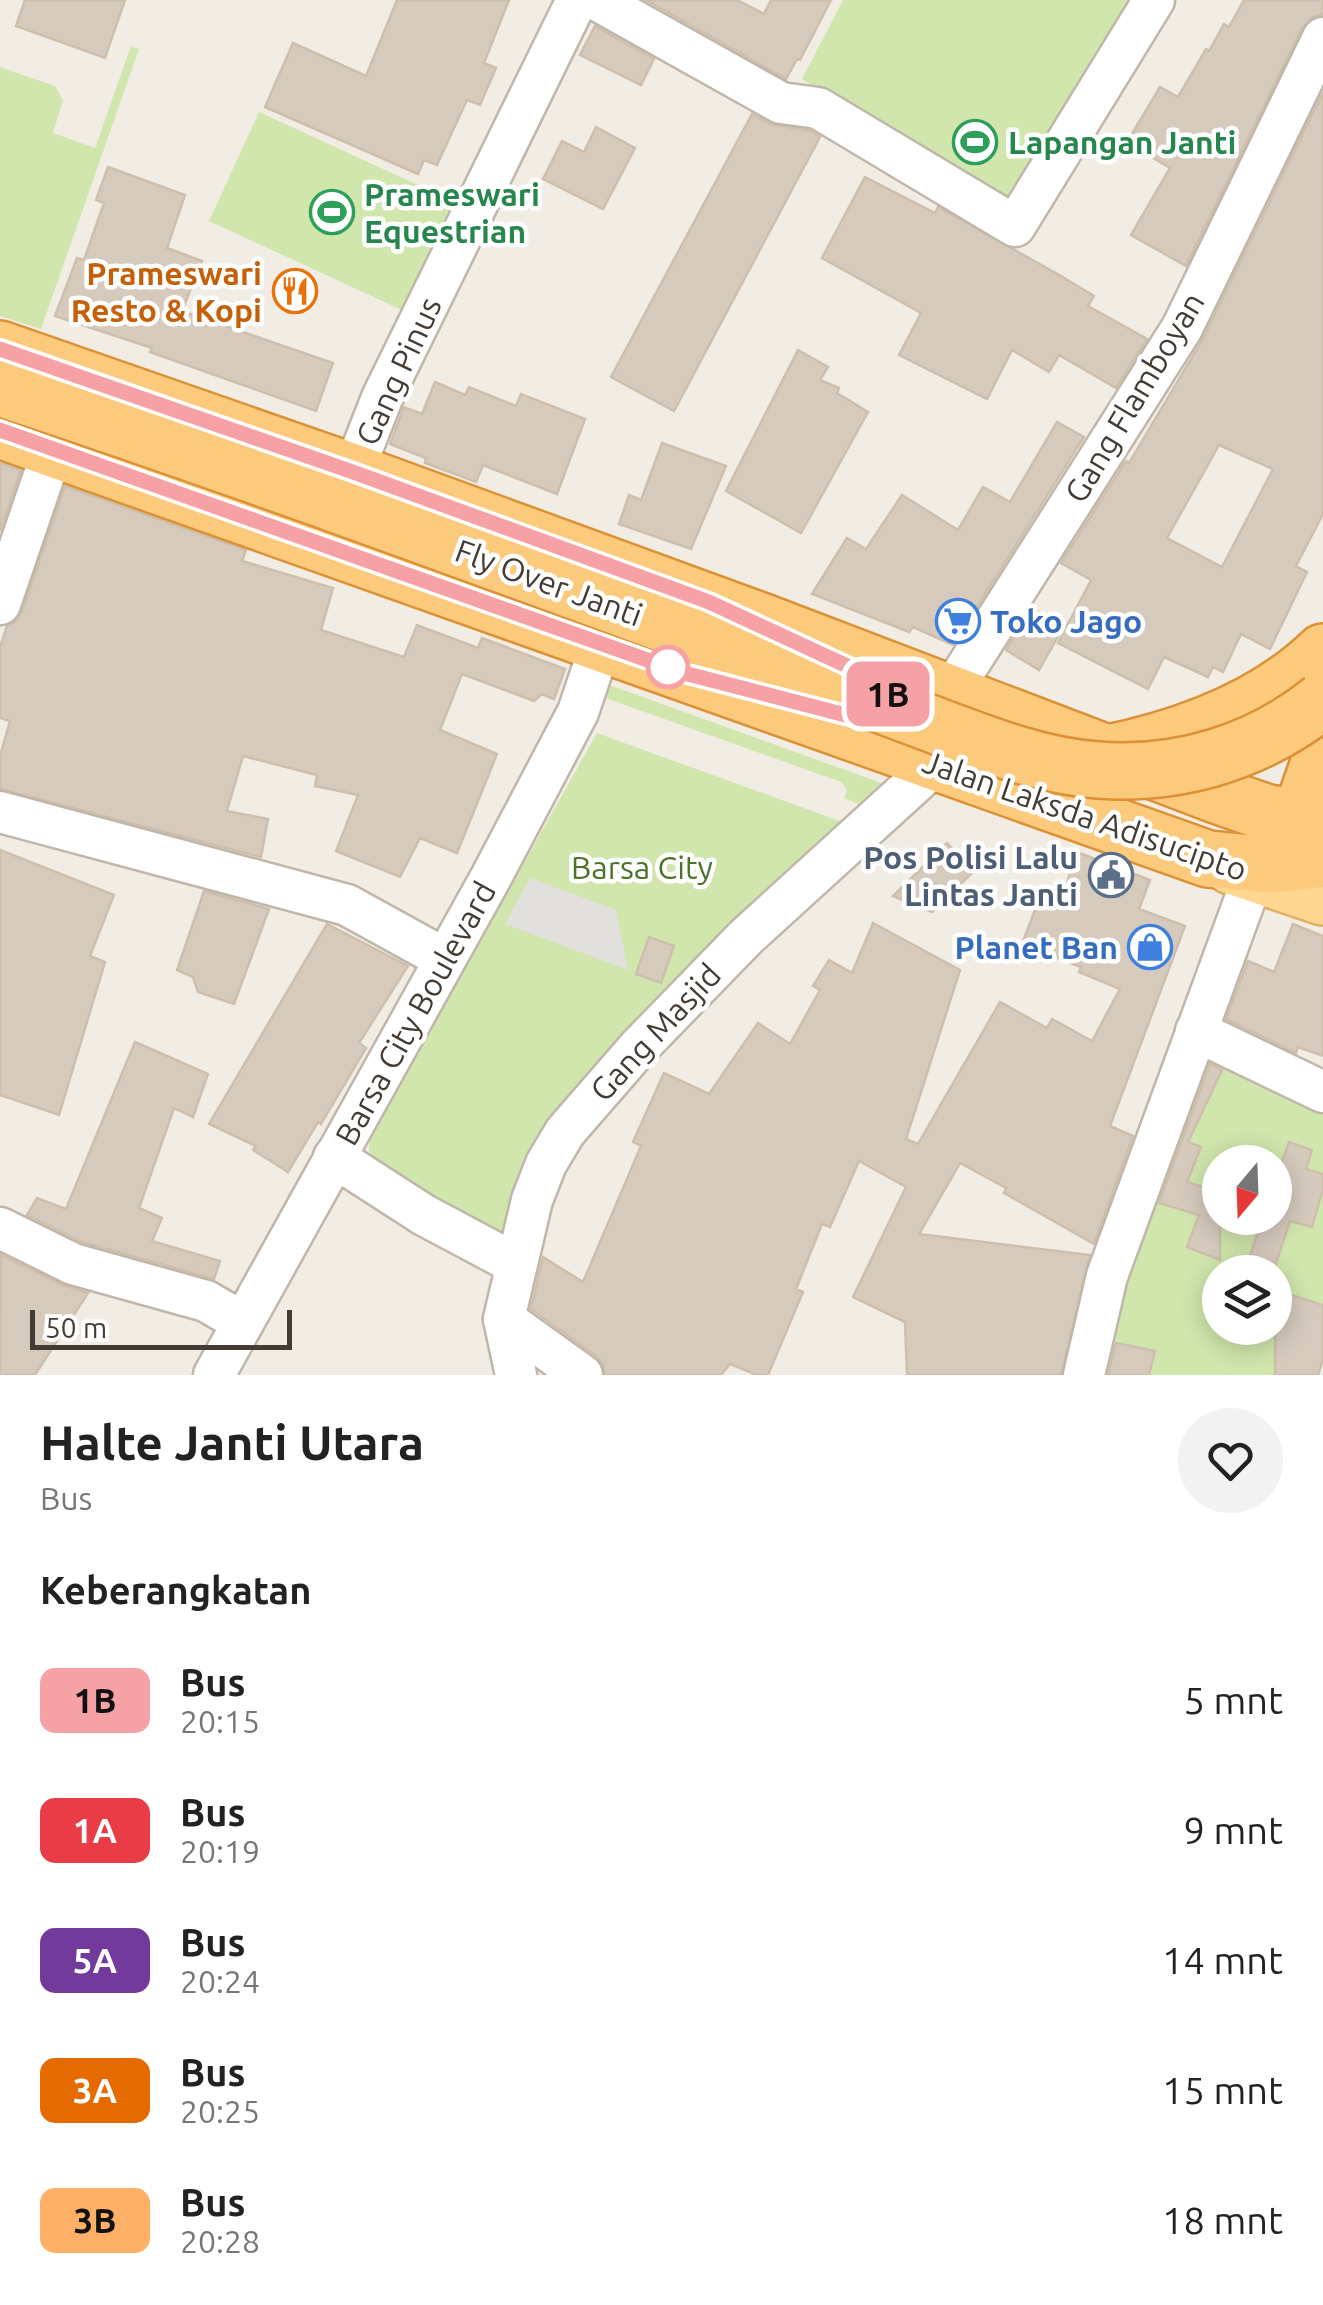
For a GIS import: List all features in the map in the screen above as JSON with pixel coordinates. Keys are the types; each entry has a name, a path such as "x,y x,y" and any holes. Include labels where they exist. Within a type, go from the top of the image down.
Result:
{"highway":[{"name":"Jalan Laksda Adisucipto","path":"0,350 353,472 1268,812 1290,859"},
{"name":"Fly Over Janti","path":"0,388 493,560 963,735 1061,765 1136,770 1178,767 1224,756 1300,720 1323,700"},
{"name":"Jalan Laksda Adisucipto","path":"0,430 937,763 1290,859"},
{"path":"684,673 857,718 878,718 890,700 882,686 856,670 709,602"},
{"path":"1104,754 1174,736 1238,711 1293,680 1323,652"},
{"path":"1290,859 1323,751"}],"street":[{"path":"578,1 781,104 818,108 1015,226 1154,0"},
{"name":"Gang Pinus","path":"353,472 382,398 578,1"},
{"name":"Gang Flamboyan","path":"951,692 1182,328 1323,38"},
{"path":"0,604 53,450"},
{"name":"Barsa City Boulevard","path":"214,1375 578,712 602,644"},
{"name":"Gang Masjid","path":"516,1375 504,1319 516,1264 532,1200 546,1164 574,1119 746,936 937,763"},
{"path":"0,812 347,905 444,959"},
{"path":"1084,1375 1107,1276 1196,1031 1290,859"},
{"path":"1196,1031 1323,1092"},
{"path":"334,1158 424,1216 516,1264"},
{"path":"0,1228 73,1264 206,1302 242,1322"},
{"path":"504,1319 582,1375"}],"green space":[{"name":"Lapangan Janti","path":"843,0 1133,0 1007,205 802,79"},
{"path":"131,46 139,49 41,329 0,316 0,67 55,86 63,100 53,133 95,148"},
{"name":"Prameswari Equestrian","path":"259,112 455,202 404,311 209,221"},
{"path":"604,683 887,785 864,806 844,798 847,790 841,782 608,699"},
{"name":"Barsa City","path":"597,733 848,824 646,1014 548,1119 516,1200 505,1243 373,1161 370,1137"},
{"path":"1197,1035 1323,1099 1323,1353 1316,1375 1082,1375"}],"shaded area":[{"path":"530,878 616,910 628,970 505,924"}],"building":[{"path":"25,0 125,0 105,58 16,26"},
{"path":"397,0 509,0 484,63 496,68 480,105 467,100 437,165 424,160 418,174 265,107 293,43 366,76"},
{"path":"646,0 737,0 764,14 771,0 831,0 786,79"},
{"path":"1244,0 1323,0 1323,14 1311,18 1302,28 1186,266 1131,235 1170,168 1127,142 1160,87 1178,97 1206,49 1209,51 1224,24 1229,27"},
{"path":"595,26 654,59 641,85 580,55"},
{"path":"1323,92 1323,514 1296,566 1307,572 1270,649 1241,634 1223,672 1213,667 1208,677 1164,657 1148,689 1058,643 1091,580 1061,563 1126,461 1129,463 1203,339","holes":["1219,445 1273,469 1222,567 1167,538"]},
{"path":"752,114 770,124 810,131 820,137 674,411 611,377"},
{"path":"596,127 635,148 603,209 543,179 562,141 584,152"},
{"path":"108,167 185,195 167,248 202,261 182,311 333,363 316,411 150,352 152,348 55,316 77,258 84,260 104,203 96,200"},
{"path":"865,177 935,213 938,207 1061,276 1094,296 1088,306 1147,339 1116,388 1059,355 1049,372 1012,350 987,399 899,355 921,313 822,258"},
{"path":"798,350 828,367 820,380 839,388 837,393 868,412 801,533 726,491"},
{"path":"435,382 465,395 469,387 516,406 521,394 585,419 557,494 483,465 476,482 425,463 426,458 390,444 404,407 422,414"},
{"path":"1057,422 1084,437 953,645 913,627 909,632 812,594 847,538 866,549 902,495 958,530 983,487 1010,502"},
{"path":"662,443 726,466 691,549 619,524 629,495 641,500"},
{"path":"0,463 21,470 0,531"},
{"path":"65,486 246,550 242,561 333,588 321,630 404,657 417,625 478,648 482,638 565,669 554,699 542,694 534,701 462,674 440,730 497,754 457,853 420,838 400,877 336,851 358,795 315,786 317,775 243,756 227,811 268,819 261,857 0,789 0,756 10,721 0,718 0,647 7,626 22,612"},
{"path":"1032,608 1064,626 1039,670 1006,650"},
{"path":"947,843 974,871 932,912 893,896"},
{"path":"0,850 114,895 90,956 105,962 59,1115 0,1095"},
{"path":"1077,852 1150,880 1139,909 1185,926 1110,1126 1133,1136 1094,1244 960,1163 919,1234 1090,1255 1061,1375 907,1375 905,1322 853,1297 906,1187 859,1161 830,1227 822,1224 796,1289 803,1292 768,1375 757,1375 730,1364 721,1375 605,1375 596,1356 531,1309 543,1257 583,1282 641,1146 633,1142 664,1073 709,1094 758,1023 790,1044 820,990 813,986 829,960 852,973 873,923 960,970 906,1139 918,1144 1000,1002 1047,1028 1052,1019 1092,1041 1120,989 1079,972 1081,967 1022,944 1041,894 1061,901"},
{"path":"204,891 269,909 234,1004 198,992 193,977 177,970"},
{"path":"327,924 408,966 359,1043 366,1048 288,1172 253,1150 256,1146 209,1124"},
{"path":"1293,924 1323,936 1323,1056 1298,1047 1296,1053 1226,1019 1248,961 1274,972"},
{"path":"649,937 674,946 661,983 636,974"},
{"path":"135,1042 208,1074 193,1117 174,1108 139,1208 162,1218 152,1241 220,1261 214,1279 82,1242 27,1215 37,1198 66,1209"},
{"path":"1210,1064 1222,1070 1188,1142 1201,1147 1187,1182 1202,1187 1202,1235 1220,1235 1220,1255 1187,1247 1199,1215 1159,1203"},
{"path":"1289,1142 1312,1150 1306,1169 1323,1174 1323,1189 1312,1227 1292,1222 1292,1145"},
{"path":"1257,1235 1285,1235 1279,1255 1250,1255"},
{"path":"1,1255 88,1293 35,1375 0,1375"},
{"path":"1292,1295 1323,1305 1323,1360 1318,1375 1275,1375 1275,1345 1292,1345"},
{"path":"1116,1343 1155,1351 1149,1375 1108,1375"}],"bus line":[{"name":"1B","path":"0,349 709,602 856,670 882,686 890,700 884,714 868,720 684,673 0,430"}],"place":[{"name":"Lapangan Janti","path":"975,142"},
{"name":"Prameswari Equestrian","path":"332,212"},
{"name":"Prameswari Resto & Kopi","path":"295,291"},
{"name":"Toko Jago","path":"958,621"},
{"name":"Pos Polisi Lalu Lintas Janti","path":"1111,875"},
{"name":"Planet Ban","path":"1150,947"}]}
